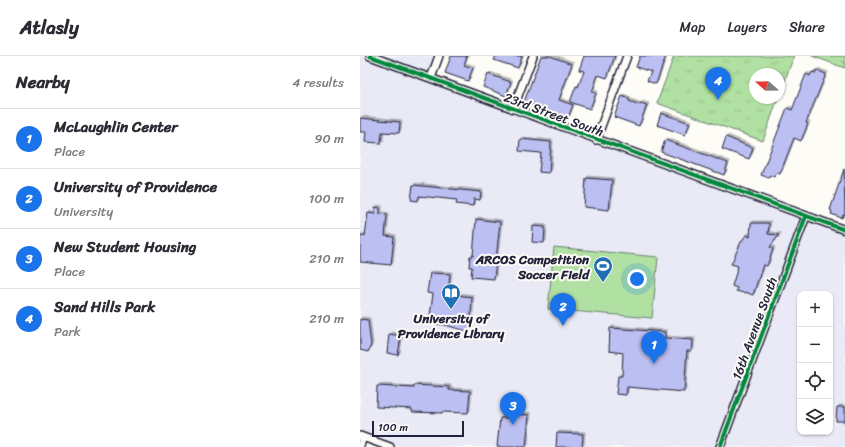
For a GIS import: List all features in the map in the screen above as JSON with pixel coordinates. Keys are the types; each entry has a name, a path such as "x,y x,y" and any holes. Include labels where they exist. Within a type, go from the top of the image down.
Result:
{"street":[{"name":"23rd Street South","path":"370,56 845,230"},
{"path":"431,78 439,56"},
{"path":"513,109 533,56"},
{"path":"596,140 627,56"},
{"name":"16th Avenue South","path":"720,447 806,216"},
{"path":"360,446 362,437 390,447"}],"shaded area":[{"path":"360,56 439,56 431,78 845,230 845,447 390,447 360,436"}],"green space":[{"path":"674,56 794,56 785,80 785,68 749,68 749,104 776,104 763,141 657,103"},
{"path":"812,56 845,56 845,68"},
{"name":"ARCOS Competition Soccer Field","path":"554,247 658,257 652,318 548,309"}],"building":[{"path":"451,56 467,56 464,65 473,68 468,81 445,73"},
{"path":"496,56 522,56 518,68 494,60"},
{"path":"541,56 550,56 572,64 559,100 573,105 568,118 524,102"},
{"path":"584,56 615,56 607,78 598,75 592,92 596,93 590,109 570,102 584,71 579,70"},
{"path":"640,56 666,56 656,84 647,81 651,72 636,67"},
{"path":"816,70 826,74 806,123 808,124 801,141 794,138 780,174 776,173 774,177 770,175 769,178 761,175 787,108 792,110 806,74 810,76 812,72 816,73"},
{"path":"488,74 511,82 506,96 483,87"},
{"path":"622,96 629,99 629,101 640,105 640,103 647,105 639,126 614,117"},
{"path":"661,113 690,123 685,135 657,125"},
{"path":"360,118 400,122 399,133 382,132 381,143 365,142 366,132 360,132"},
{"path":"726,137 753,148 749,159 722,149"},
{"path":"520,139 551,142 549,173 539,172 541,153 519,151"},
{"path":"665,140 728,163 724,175 661,152"},
{"path":"844,169 845,215 843,215 842,218 831,214 832,211 830,210"},
{"path":"586,178 612,180 609,210 584,207"},
{"path":"413,185 481,192 480,200 474,199 473,206 456,204 457,200 419,196 418,201 411,200"},
{"path":"375,207 380,208 380,214 387,215 385,236 394,237 391,265 360,262 360,235 365,236 368,213 375,214"},
{"path":"476,219 500,222 494,279 471,277 472,267 469,267 470,256 473,256"},
{"path":"751,223 769,223 768,234 779,235 770,247 773,249 767,266 763,265 753,295 736,291 737,288 732,286 738,266 731,264 741,242 746,235 750,237"},
{"path":"533,226 545,227 544,243 532,242"},
{"name":"University of Providence Library","path":"430,273 450,274 448,294 472,297 470,332 445,325 429,323 433,294 427,293"},
{"path":"360,319 368,320 371,345 368,352 360,350"},
{"path":"610,328 665,332 665,338 693,340 692,351 687,351 684,392 627,387 626,395 616,394 618,376 622,376 623,353 609,351"},
{"path":"389,334 401,336 398,355 387,353"},
{"path":"414,385 449,387 449,390 470,391 468,413 412,412 412,409 376,407 377,386 414,388"},
{"path":"837,407 845,407 845,421 836,421"},
{"path":"512,414 529,415 526,447 497,447 500,418 511,418"},
{"path":"557,433 583,434 582,447 556,447"}],"cycle path":[{"path":"370,56 845,230"},
{"path":"720,447 806,216"}],"place":[{"name":"Sand Hills Park","path":"718,100"},
{"name":"ARCOS Competition Soccer Field","path":"603,283"},
{"name":"University of Providence Library","path":"451,310"},
{"name":"University of Providence","path":"563,326"},
{"name":"McLaughlin Center","path":"654,364"},
{"name":"New Student Housing","path":"513,425"}]}
